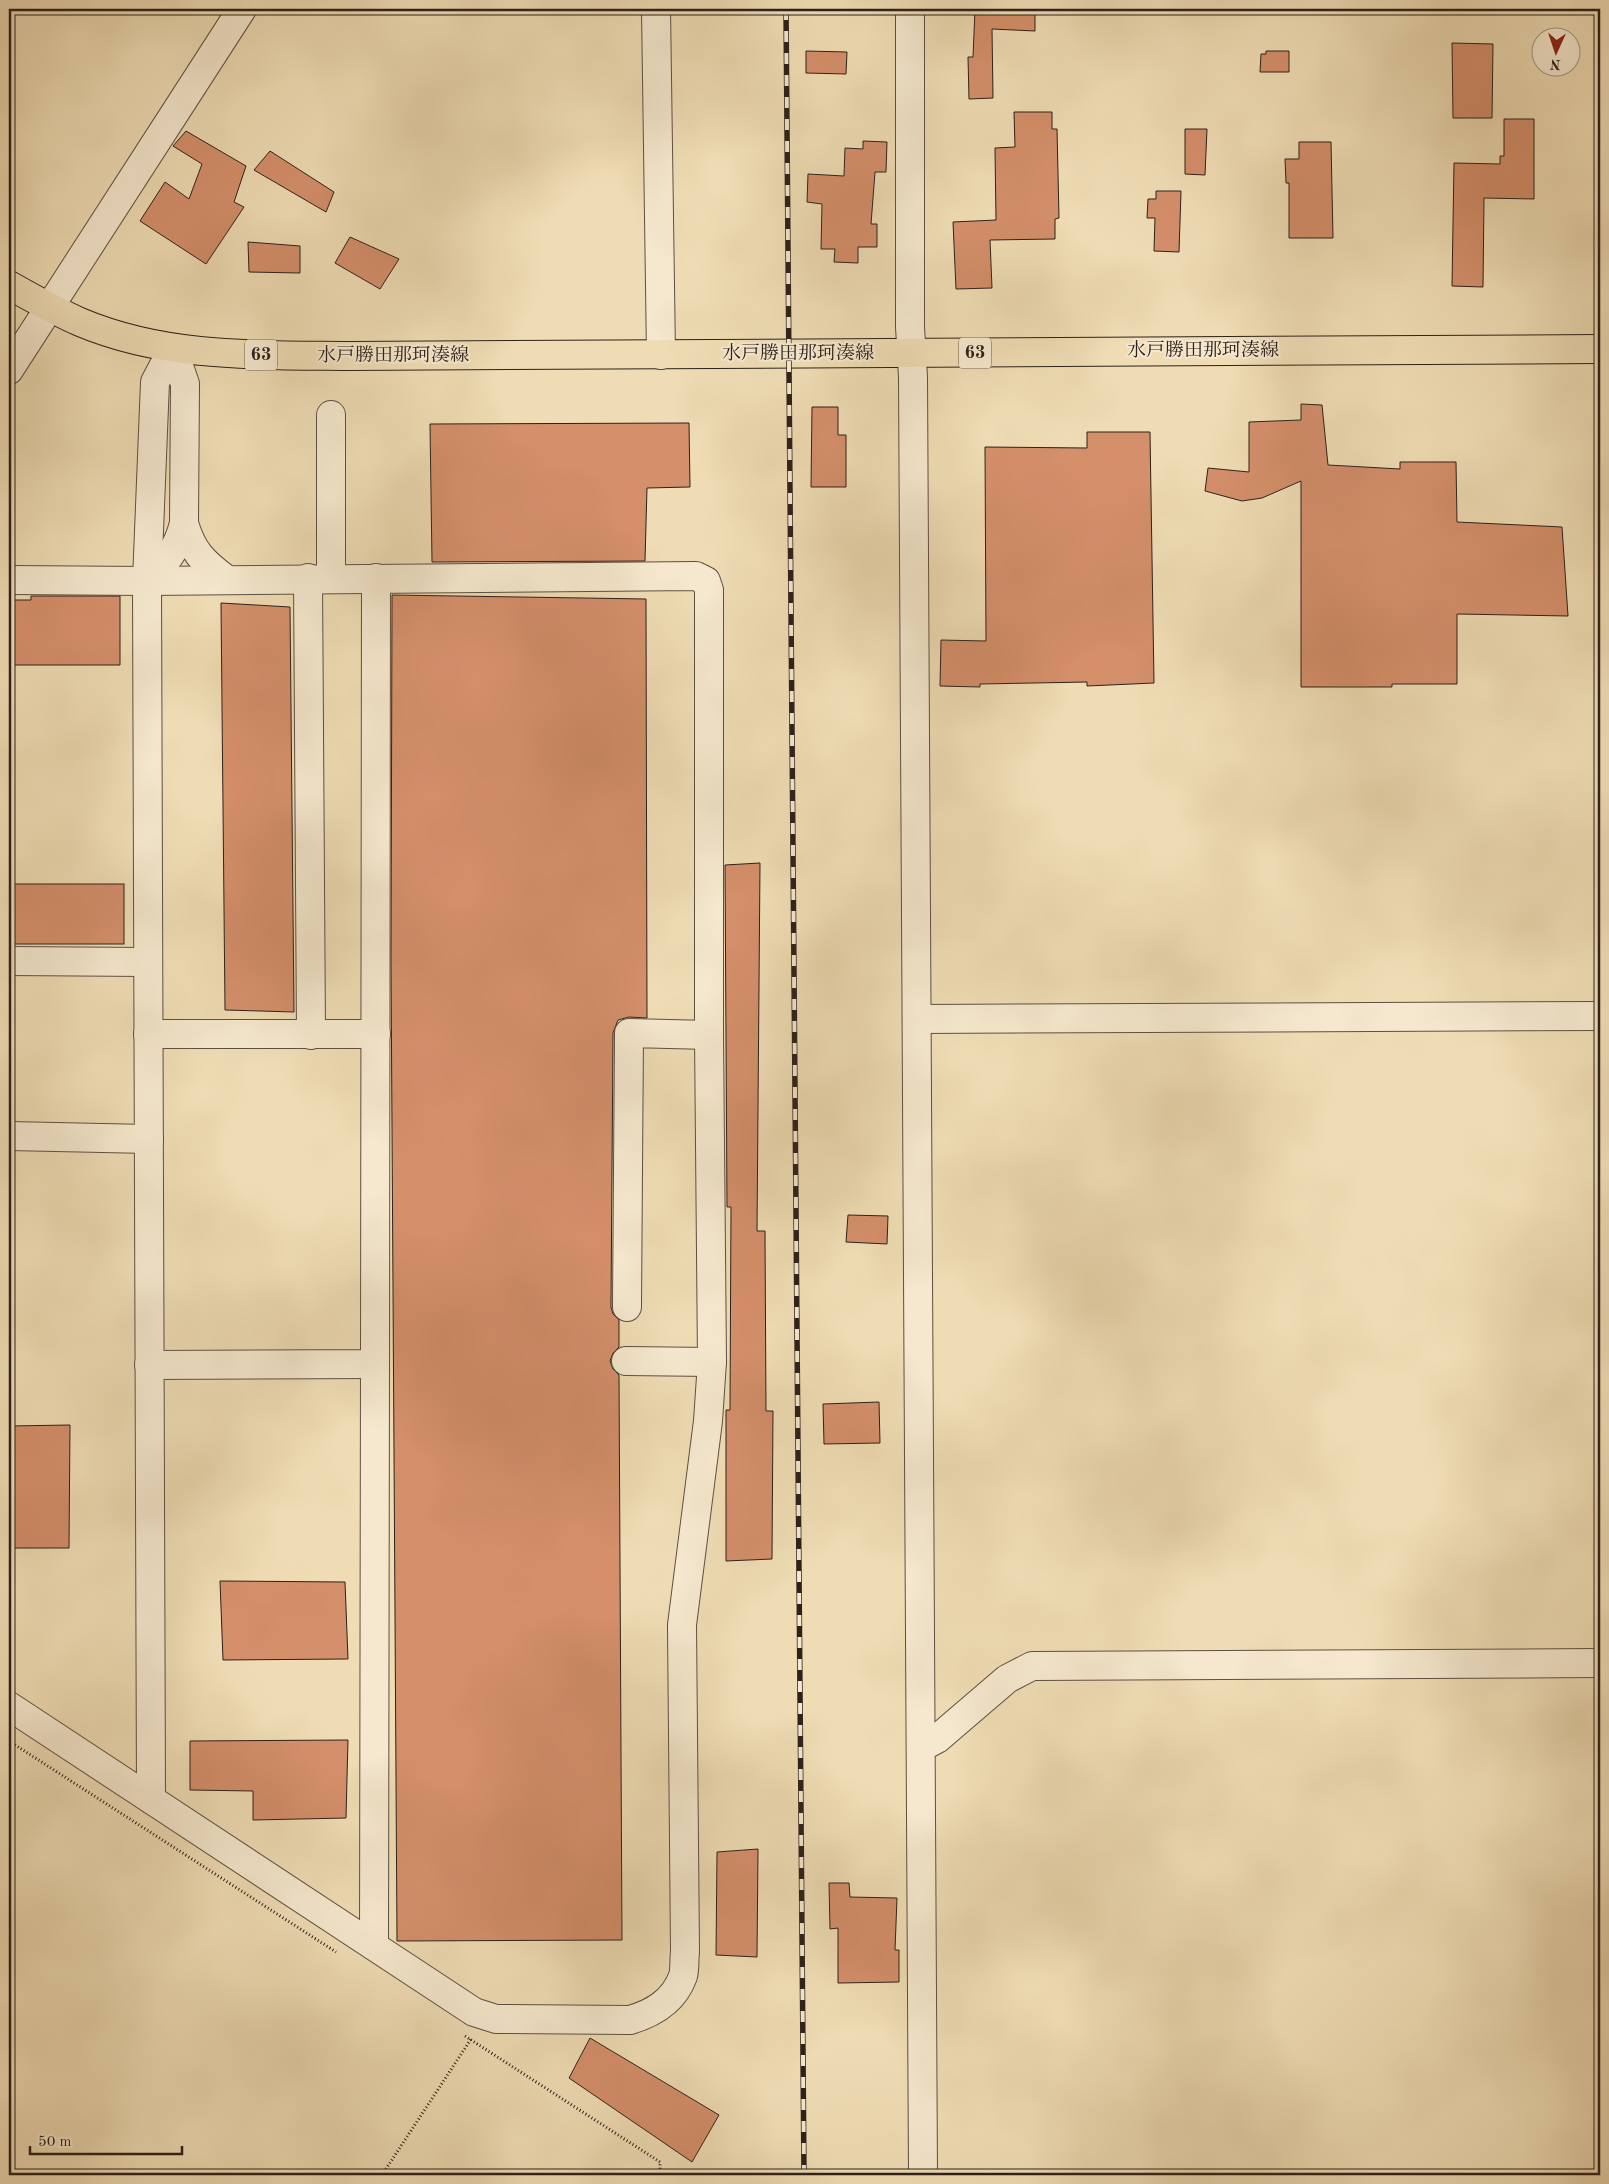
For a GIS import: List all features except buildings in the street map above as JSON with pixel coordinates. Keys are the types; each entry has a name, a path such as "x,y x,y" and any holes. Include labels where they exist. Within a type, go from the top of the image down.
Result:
{"main road":[{"name":"水戸勝田那珂湊線","path":"9,285 80,322 110,332 173,348 215,353 290,355 661,355 1600,349"}],"street":[{"path":"9,370 242,9"},
{"path":"656,9 661,355"},
{"path":"910,9 924,2175"},
{"path":"147,580 164,566 180,539 184,522 185,384 173,348"},
{"path":"151,1799 147,580 154,382 173,348"},
{"path":"311,1035 320,578 331,415"},
{"path":"184,522 194,550 210,567 226,579"},
{"path":"9,580 696,576 706,581 709,590 709,1035 712,1362 708,1420 682,1625 685,1952 683,1975 671,1997 651,2014 630,2020 496,2019 474,2012 9,1706"},
{"path":"374,1946 376,578"},
{"path":"9,962 147,962"},
{"path":"917,1019 1600,1016"},
{"path":"627,1307 629,1033 709,1035"},
{"path":"148,1034 376,1034"},
{"path":"9,1136 148,1139"},
{"path":"626,1361 712,1362"},
{"path":"149,1365 375,1364"},
{"path":"922,1746 937,1739 1007,1679 1032,1666 1600,1663"}],"path":[{"path":"9,1741 336,1952"},
{"path":"462,2034 660,2162 660,2175"},
{"path":"382,2175 471,2039"}],"railway":[{"path":"786,9 804,2175"}]}
